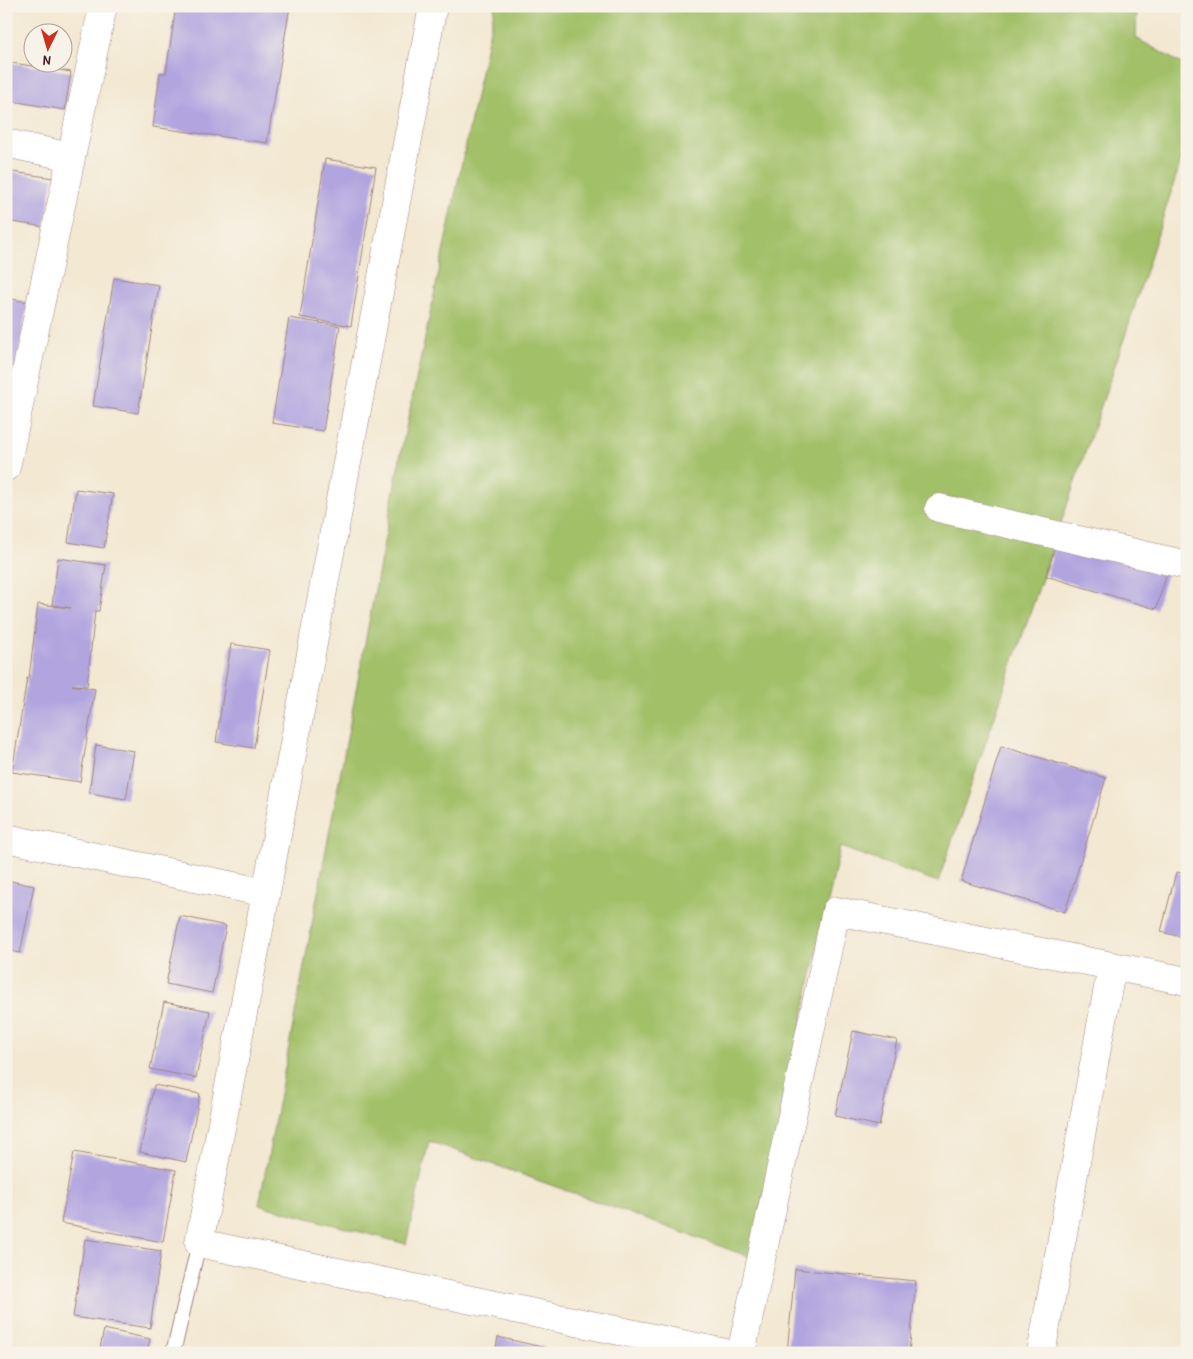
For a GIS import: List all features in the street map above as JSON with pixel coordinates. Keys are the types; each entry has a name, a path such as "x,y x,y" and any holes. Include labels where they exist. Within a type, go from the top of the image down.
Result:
{"street":[{"path":"6,467 103,6"},
{"path":"433,6 199,1244 725,1353"},
{"path":"6,143 72,157"},
{"path":"938,508 1187,565"},
{"path":"6,838 266,893"},
{"path":"741,1353 836,911 1187,981"},
{"path":"1041,1353 1112,966"}],"lane":[{"path":"173,1353 199,1244"}],"green space":[{"path":"495,6 1137,6 1136,38 1187,67 1187,142 1125,336 938,882 840,847 750,1257 429,1141 406,1244 259,1205 402,447"}],"building":[{"path":"176,6 290,6 267,143 153,127 160,73 166,73"},
{"path":"6,62 22,64 22,72 71,72 65,110 6,100"},
{"path":"325,159 376,167 351,326 300,317"},
{"path":"6,171 53,178 45,227 6,221"},
{"path":"114,278 159,285 138,413 93,406"},
{"path":"6,298 28,302 6,423"},
{"path":"289,318 340,326 323,431 272,423"},
{"path":"76,489 113,494 104,548 68,542"},
{"path":"1058,537 1168,570 1156,609 1046,576"},
{"path":"58,558 106,565 99,611 95,611 87,686 72,685 95,689 80,782 12,772 27,678 29,678 38,604 71,608 52,605"},
{"path":"231,644 270,650 254,748 216,742"},
{"path":"96,745 134,751 126,799 89,793"},
{"path":"1001,746 1106,778 1065,912 961,881"},
{"path":"1176,872 1187,874 1187,938 1161,932"},
{"path":"6,880 34,886 20,953 6,950"},
{"path":"180,916 226,926 212,993 166,984"},
{"path":"164,1002 210,1011 196,1078 150,1069"},
{"path":"853,1031 897,1040 879,1126 835,1116"},
{"path":"154,1085 200,1094 186,1162 140,1152"},
{"path":"74,1152 176,1170 163,1242 61,1223"},
{"path":"85,1239 161,1251 150,1328 73,1317"},
{"path":"795,1269 916,1281 909,1353 787,1353"},
{"path":"104,1329 150,1339 147,1353 99,1353"},
{"path":"498,1337 555,1350 554,1353 495,1353"}]}
